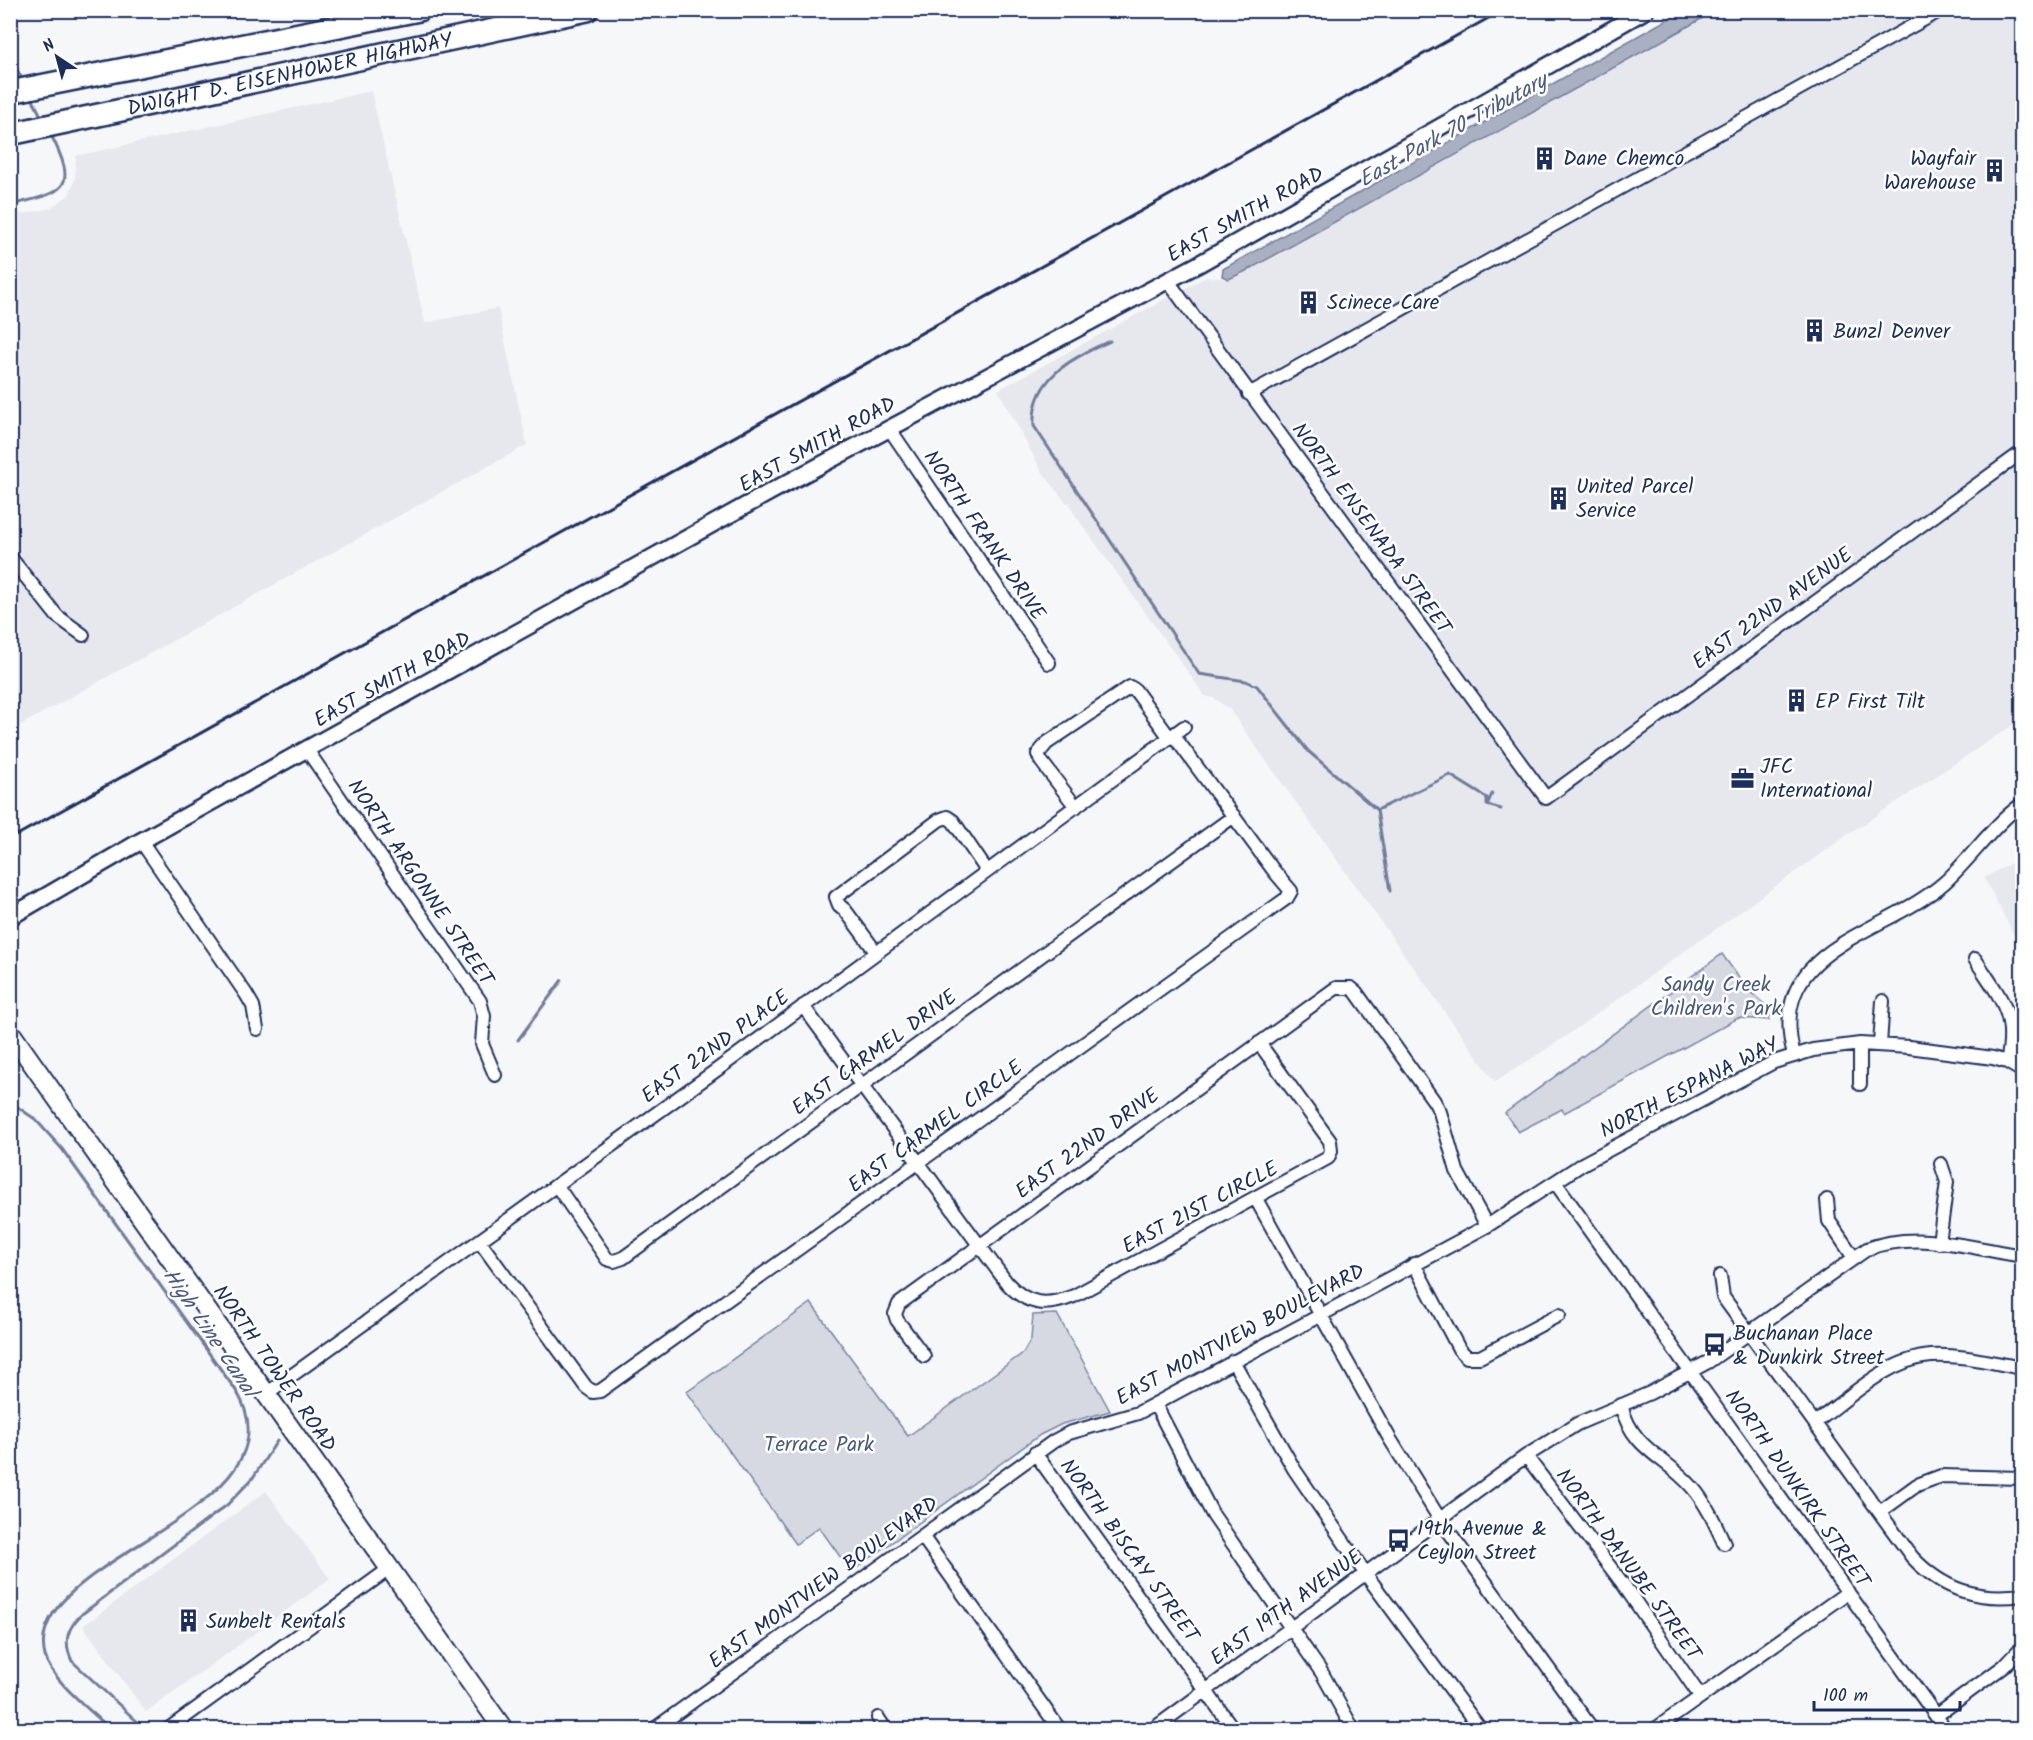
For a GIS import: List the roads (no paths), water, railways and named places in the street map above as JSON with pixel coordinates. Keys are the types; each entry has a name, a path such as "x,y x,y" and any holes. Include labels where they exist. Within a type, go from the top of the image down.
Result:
{"highway":[{"name":"DWIGHT D. EISENHOWER HIGHWAY","path":"10,92 419,10"},
{"name":"DWIGHT D. EISENHOWER HIGHWAY","path":"16,134 587,10"}],"main road":[{"name":"NORTH TOWER ROAD","path":"10,1032 504,1730"}],"street":[{"name":"EAST SMITH ROAD","path":"10,917 141,841 889,428 1167,281 1646,10"},
{"path":"1249,394 1941,10"},
{"name":"NORTH ENSENADA STREET","path":"1167,281 1546,798"},
{"name":"NORTH FRANK DRIVE","path":"889,428 1049,663"},
{"name":"EAST 22ND AVENUE","path":"1546,798 2022,452"},
{"path":"10,557 57,616 83,635"},
{"name":"EAST CARMEL CIRCLE","path":"480,1242 586,1387 590,1391 600,1391 1287,898 1292,891 1274,871 1135,690 1130,687 1124,688 1047,743 1038,754 1076,807"},
{"name":"EAST 22ND PLACE","path":"266,1394 480,1242 1184,727"},
{"name":"NORTH ARGONNE STREET","path":"307,750 480,1001 484,1016 482,1044 495,1075"},
{"path":"1794,1055 1788,1029 1789,1008 1800,985 1815,964 1848,938 1939,886 2022,804"},
{"name":"EAST CARMEL DRIVE","path":"557,1186 607,1259 614,1261 623,1258 1234,816"},
{"path":"876,952 839,905 837,897 939,820 947,817 953,821 987,871"},
{"path":"141,841 246,994 253,1006 257,1029"},
{"path":"1975,959 1993,986 2011,1025 2012,1040 2007,1062"},
{"name":"EAST 22ND DRIVE","path":"924,1356 897,1320 896,1309 980,1245 1336,988 1351,988 1360,996 1434,1101 1457,1172 1487,1226"},
{"path":"1880,1044 1883,1001"},
{"name":"EAST 21ST CIRCLE","path":"803,1006 1017,1294 1036,1304 1049,1304 1074,1296 1326,1160 1331,1151 1331,1144 1324,1131 1259,1043"},
{"path":"1860,1044 1860,1084"},
{"name":"NORTH ESPANA WAY","path":"1555,1182 1584,1162 1761,1068 1794,1055 1827,1047 1880,1044 1948,1051 2007,1062 2022,1071"},
{"path":"1939,1243 1947,1182 1941,1164"},
{"name":"EAST MONTVIEW BOULEVARD","path":"653,1730 1035,1453 1069,1433 1119,1420 1155,1404 1487,1226 1555,1182"},
{"name":"NORTH DUNKIRK STREET","path":"1555,1182 1946,1730"},
{"path":"1256,1199 1439,1518 1593,1730"},
{"path":"1827,1200 1829,1221 1854,1258"},
{"name":"EAST 19TH AVENUE","path":"1152,1730 1526,1456 1577,1424 1691,1371 1749,1333 1866,1249 1899,1240 1939,1243 2022,1256"},
{"path":"1414,1264 1460,1349 1467,1357 1480,1357 1559,1315"},
{"path":"1720,1276 1723,1297 1912,1557 1940,1582 1977,1596 2022,1595"},
{"path":"1815,1422 1891,1368 1912,1360 1947,1357 2022,1368"},
{"path":"1233,1361 1294,1469 1365,1573 1481,1730"},
{"path":"1155,1404 1213,1515 1322,1673 1353,1729"},
{"path":"1621,1405 1634,1437 1653,1456 1692,1487 1706,1506 1724,1543"},
{"name":"NORTH BISCAY STREET","path":"1035,1453 1234,1730"},
{"name":"NORTH DANUBE STREET","path":"1526,1456 1623,1584 1700,1696"},
{"path":"1880,1512 1917,1485 1941,1476 2022,1478"},
{"path":"922,1536 1060,1730"},
{"path":"167,1730 389,1569"},
{"path":"1654,1730 1848,1592"},
{"path":"1936,1716 2004,1666 2022,1647"},
{"path":"878,1718 886,1730"}],"water":[{"path":"1684,10 1716,11 1246,271 1229,279 1222,276 1223,269"}],"waterway":[{"name":"High Line Canal","path":"10,58 24,82"},
{"name":"High Line Canal","path":"31,96 43,120"},
{"name":"High Line Canal","path":"10,205 44,196 62,185 65,177 64,166 50,133"},
{"path":"1110,341 1068,363 1046,383 1039,395 1034,426 1199,674 1246,681 1257,686 1308,751 1377,810 1450,775 1487,798 1487,805 1501,809"},
{"path":"1488,803 1492,794"},
{"path":"1377,810 1390,891"},
{"path":"518,1040 562,980"},
{"name":"High Line Canal","path":"10,1102 35,1119 62,1149 237,1392 248,1434 233,1471 201,1503 113,1561 74,1590 49,1621 45,1656 49,1666 64,1685 111,1730"},
{"path":"143,1727 72,1661 67,1641 70,1630 82,1614 227,1505 252,1479 277,1441"}],"railway":[{"path":"10,839 1503,10"}],"place":[{"name":"Dane Chemco","path":"1545,158"},
{"name":"Wayfair Warehouse","path":"1994,170"},
{"name":"Scinece Care","path":"1309,302"},
{"name":"Bunzl Denver","path":"1815,331"},
{"name":"United Parcel Service","path":"1558,498"},
{"name":"EP First Tilt","path":"1797,701"},
{"name":"JFC International","path":"1742,778"},
{"name":"Buchanan Place & Dunkirk Street","path":"1715,1345"},
{"name":"19th Avenue & Ceylon Street","path":"1399,1540"},
{"name":"Sunbelt Rentals","path":"188,1621"}],"water label":[{"name":"East Park 70 Tributary","path":"1452,129"}],"park label":[{"name":"Sandy Creek Children's Park","path":"1716,996"},
{"name":"Terrace Park","path":"819,1444"}]}
